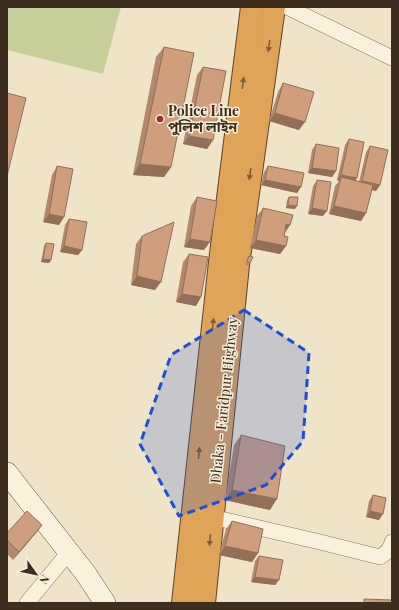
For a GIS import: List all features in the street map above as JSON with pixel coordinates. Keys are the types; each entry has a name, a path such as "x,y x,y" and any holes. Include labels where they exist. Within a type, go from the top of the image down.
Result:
{"highway":[{"name":"Dhaka - Faridpur Highway","path":"204,603 212,517 206,483 220,262 252,7"},
{"name":"Dhaka - Faridpur Highway","path":"183,603 206,483 274,7"}],"street":[{"path":"287,7 392,58"},
{"path":"7,473 86,574 104,603"},
{"path":"212,517 380,557 392,546 392,542"},
{"path":"27,603 69,552"}],"highlighted area":[{"path":"244,310 309,353 303,441 266,485 179,516 140,444 171,355"}],"green space":[{"path":"7,7 121,7 103,74 7,50"}],"building":[{"name":"Police Line পুলিশ লাইন","path":"164,47 194,53 171,167 140,164"},
{"path":"203,67 226,71 213,140 189,136"},
{"path":"283,83 314,92 305,122 275,113"},
{"path":"7,93 26,98 7,176"},
{"path":"349,139 364,142 357,178 341,175"},
{"path":"316,144 339,148 336,171 312,168"},
{"path":"370,146 388,150 380,185 362,181"},
{"path":"57,166 73,169 64,217 49,214"},
{"path":"268,166 304,173 301,187 265,180"},
{"path":"341,177 373,185 366,213 334,206"},
{"path":"317,180 331,182 327,211 312,208"},
{"path":"197,197 217,201 210,242 190,239"},
{"path":"289,197 298,197 297,206 288,205"},
{"path":"263,208 293,215 290,225 286,224 284,236 288,237 286,246 256,240"},
{"path":"69,219 87,222 82,250 64,246"},
{"path":"174,222 161,282 137,276 142,236"},
{"path":"46,243 54,244 51,260 43,259"},
{"path":"189,254 208,257 201,297 182,294"},
{"path":"249,256 253,257 250,263 247,261"},
{"path":"241,435 285,446 277,499 232,490"},
{"path":"373,495 386,498 383,514 370,511"},
{"path":"27,511 42,525 19,552 7,540 7,533"},
{"path":"232,521 263,529 258,553 225,546"},
{"path":"259,556 283,560 279,580 255,577"},
{"path":"364,599 392,600 392,603 364,603"}],"place":[{"name":"Police Line পুলিশ লাইন","path":"160,119"}]}
